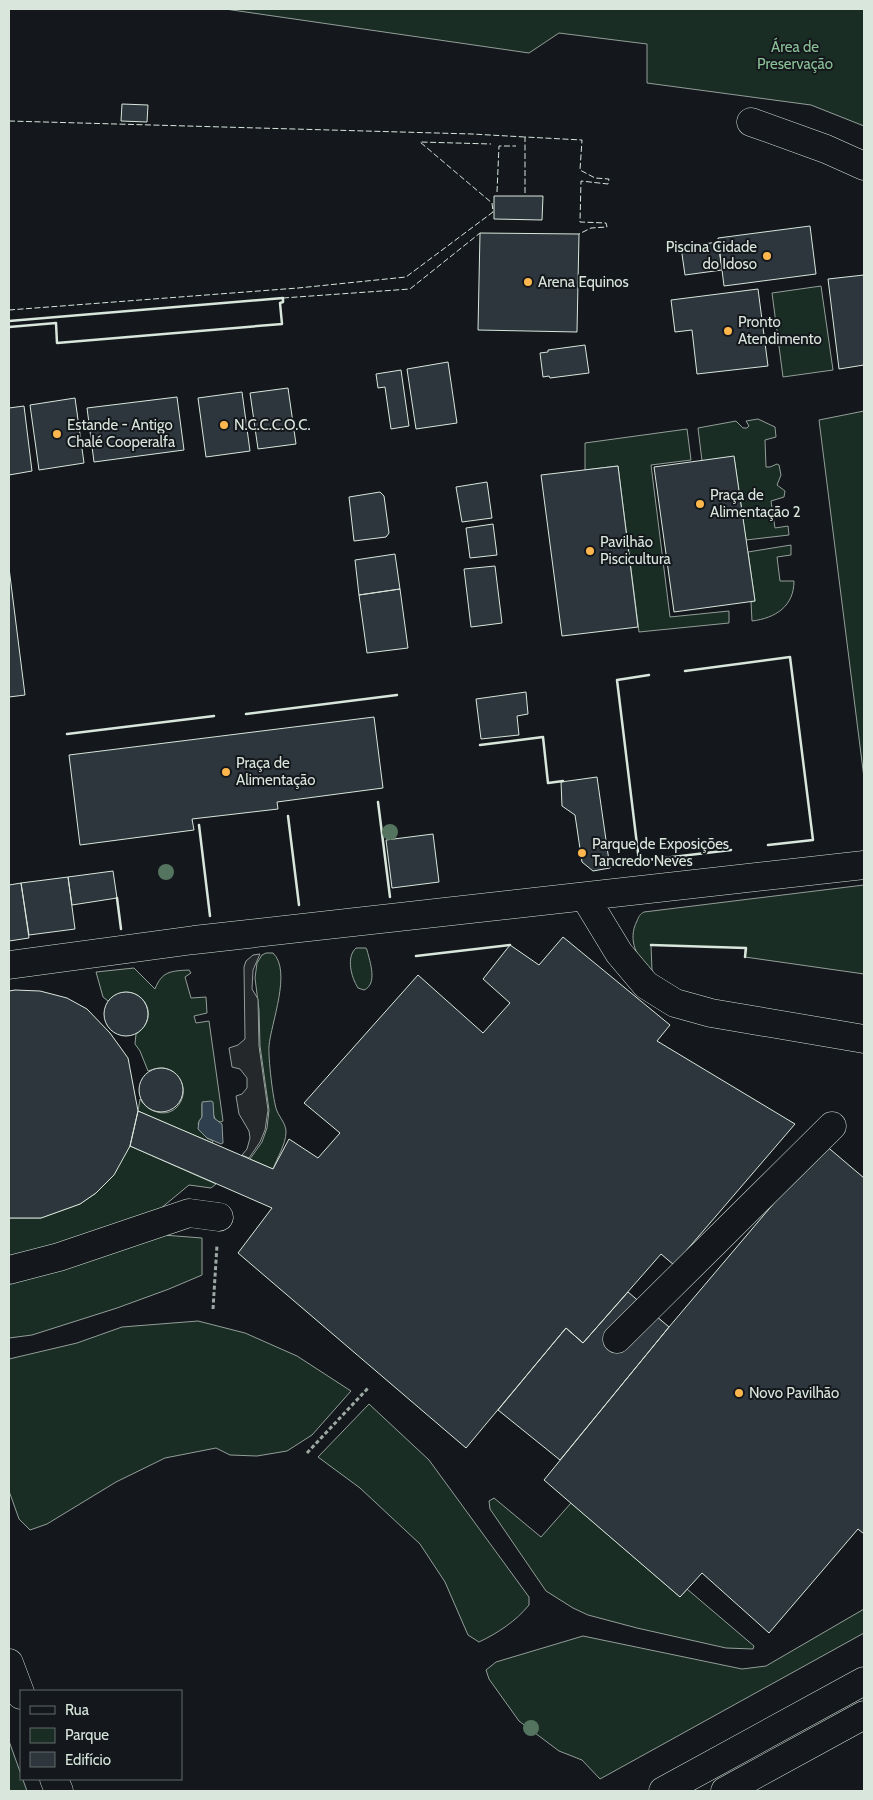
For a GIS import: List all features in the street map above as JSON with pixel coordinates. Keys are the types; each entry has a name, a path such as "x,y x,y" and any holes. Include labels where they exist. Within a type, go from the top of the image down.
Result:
{"main road":[{"path":"751,122 826,149 864,166"},
{"path":"9,965 194,940 585,898 864,865"},
{"path":"585,898 619,953 646,985 675,1003 711,1013 864,1039"},
{"path":"617,1340 832,1126"},
{"path":"9,1270 58,1257 189,1213 219,1217"},
{"path":"9,1663 20,1692"},
{"path":"663,1791 864,1682"},
{"path":"725,1791 864,1715"}],"path":[{"path":"213,1309 219,1217"},
{"path":"307,1453 369,1386"}],"green space":[{"name":"Área de Preservação","path":"225,9 864,9 864,126 811,105 647,83 647,44 559,33 529,53"},
{"path":"821,286 833,370 783,377 772,293"},
{"path":"864,411 864,778 819,420"},
{"path":"758,419 775,427 776,437 765,440 766,467 779,465 781,475 777,485 785,491 784,497 771,501 775,528 788,526 789,535 746,540 734,457 702,461 698,428 736,421 743,428 747,428 749,426 746,421"},
{"path":"687,429 691,460 651,465 670,617 729,611 729,623 639,632 618,466 585,470 585,443"},
{"path":"791,545 791,555 777,557 780,581 794,581 791,597 787,604 776,614 752,621 751,602 755,601 748,552"},
{"path":"864,885 864,974 745,957 745,948 651,945 652,971 638,955 633,942 634,928 639,916 644,912"},
{"path":"356,948 366,948 371,966 371,983 364,990 358,988 352,973 350,962"},
{"path":"273,953 278,961 281,972 279,998 269,1051 275,1106 285,1126 286,1137 273,1169 250,1159 262,1142 267,1128 269,1110 260,1046 259,1010 255,978 257,963 262,955"},
{"path":"134,968 155,989 164,975 189,970 191,973 185,977 191,998 206,997 207,1013 194,1016 196,1023 209,1021 223,1121 216,1121 213,1114 202,1104 202,1117 198,1124 207,1138 213,1141 212,1143 138,1111 140,1099 149,1108 160,1113 172,1111 181,1101 183,1090 180,1080 168,1069 159,1068 148,1071 135,1044 136,1034 145,1025 148,1016 147,1007 143,1000 136,994 127,992 118,994 108,1001 103,997 96,972"},
{"path":"130,1146 216,1184 211,1188 189,1185 154,1214 114,1231 9,1257 9,1218 41,1218 80,1204 96,1193"},
{"path":"163,1235 202,1238 202,1275 117,1308 32,1335 9,1338 9,1280"},
{"path":"198,1321 245,1333 297,1356 351,1391 312,1435 287,1451 257,1456 230,1455 216,1448 165,1458 116,1482 47,1524 30,1530 19,1519 9,1491 9,1359 77,1343 122,1327"},
{"path":"369,1404 429,1460 529,1597 529,1605 518,1616 500,1631 479,1642 468,1635 445,1582 420,1544 360,1488 318,1457"},
{"path":"494,1498 541,1537 571,1503 680,1597 687,1589 754,1646 753,1649 726,1648 637,1628 588,1615 573,1608 546,1591 490,1509 489,1501"},
{"path":"864,1609 864,1633 600,1779 582,1760 559,1751 519,1721 489,1679 486,1670 496,1662 583,1636 742,1669 766,1666"},
{"path":"9,1741 20,1772 20,1780 23,1780 27,1791 9,1791"}],"shaded area":[{"path":"260,954 253,970 252,989 258,999 259,1046 268,1110 265,1130 260,1142 249,1158 242,1155 247,1149 250,1138 249,1131 239,1114 236,1096 242,1094 247,1088 247,1078 240,1069 232,1067 229,1048 238,1045 245,1039 244,967 246,961 253,955"}],"water":[{"path":"202,1102 213,1102 214,1118 222,1124 223,1143 221,1144 207,1138 198,1129 199,1121 202,1117"}],"building":[{"path":"122,104 148,105 147,122 121,121"},
{"path":"494,196 543,196 542,220 494,219"},
{"name":"Piscina Cidade do Idoso","path":"810,226 816,274 724,286 718,238"},
{"name":"Arena Equinos","path":"480,233 579,234 577,332 478,330"},
{"path":"718,242 722,270 685,275 681,247"},
{"path":"864,275 864,365 839,369 828,279"},
{"name":"Pronto Atendimento","path":"758,289 768,366 697,374 692,330 675,332 671,300"},
{"path":"585,345 589,373 550,378 549,376 543,377 540,353 548,352 548,350"},
{"path":"448,362 457,423 416,429 407,369"},
{"path":"401,370 409,426 391,429 385,387 378,388 376,374"},
{"path":"288,388 296,444 258,449 250,393"},
{"name":"N.C.C.C.O.C.","path":"242,392 250,451 206,457 198,398"},
{"path":"177,397 184,450 94,462 87,408"},
{"name":"Estande - Antigo Chalé Cooperalfa","path":"75,398 84,463 39,470 30,405"},
{"path":"24,406 32,471 9,475 9,408"},
{"name":"Praça de Alimentação 2","path":"734,456 755,601 674,612 654,467"},
{"name":"Pavilhão Piscicultura","path":"618,466 638,627 562,636 541,475"},
{"path":"487,482 492,518 462,522 456,487"},
{"path":"380,492 384,496 389,533 386,537 354,541 349,497"},
{"path":"493,524 497,555 470,558 466,528"},
{"path":"395,554 400,589 359,595 355,560"},
{"path":"495,566 502,623 471,627 464,569"},
{"path":"9,568 25,695 9,697"},
{"path":"400,589 408,648 367,653 359,595"},
{"path":"526,692 528,714 517,716 519,735 481,739 476,699"},
{"name":"Praça de Alimentação","path":"374,717 383,788 277,802 278,809 192,819 194,830 80,845 69,755"},
{"path":"597,777 610,868 593,871 582,862 575,815 562,806 561,782"},
{"path":"433,834 439,882 392,888 386,840"},
{"path":"113,871 117,898 72,905 68,877"},
{"path":"68,877 75,929 29,935 21,883"},
{"path":"21,883 29,938 9,941 9,885"},
{"path":"563,937 670,1025 657,1041 795,1124 674,1265 661,1254 583,1343 566,1328 466,1448 238,1253 272,1208 130,1146 138,1111 273,1169 289,1139 318,1158 340,1133 304,1103 418,975 483,1033 510,1003 483,979 510,945 539,965"},
{"path":"9,991 40,991 67,998 87,1009 110,1033 128,1058 138,1111 130,1146 114,1175 96,1193 80,1204 41,1218 9,1218"},
{"path":"130,992 142,998 147,1005 147,1023 142,1030 135,1035 122,1036 114,1033 107,1026 104,1010 107,1002 114,995"},
{"path":"165,1068 177,1074 182,1081 182,1099 177,1106 170,1111 157,1112 149,1109 142,1102 139,1086 142,1078 149,1071"},
{"name":"Novo Pavilhão","path":"824,1144 864,1178 864,1534 858,1529 769,1633 702,1573 680,1597 544,1480 669,1327"},
{"path":"628,1292 669,1327 560,1460 498,1410 566,1328 583,1343"}],"fence":[{"path":"9,121 525,137"},
{"path":"525,193 525,137 582,140 580,170 595,178 609,179 608,184 581,181 580,222 606,223 607,227 591,228 579,234"},
{"path":"9,310 298,288 406,277 493,212 492,203 420,142 491,144"},
{"path":"497,192 499,146 516,146"},
{"path":"283,298 410,289 480,233"}],"wall":[{"path":"9,321 283,298 283,302 280,303 282,324 57,343 56,323 9,327"},
{"path":"685,671 790,657 813,840 768,845"},
{"path":"649,675 617,680 639,861 731,850"},
{"path":"246,714 397,695"},
{"path":"67,734 214,716"},
{"path":"480,745 543,737 548,783 563,781"},
{"path":"378,802 390,897"},
{"path":"288,816 299,905"},
{"path":"199,825 210,916"},
{"path":"117,898 121,929"},
{"path":"416,956 510,945"},
{"path":"651,945 746,948 745,957"}],"place":[{"name":"Piscina Cidade do Idoso","path":"767,256"},
{"name":"Arena Equinos","path":"528,282"},
{"name":"Pronto Atendimento","path":"728,331"},
{"name":"N.C.C.C.O.C.","path":"224,425"},
{"name":"Estande - Antigo Chalé Cooperalfa","path":"57,434"},
{"name":"Praça de Alimentação 2","path":"700,504"},
{"name":"Pavilhão Piscicultura","path":"590,551"},
{"name":"Praça de Alimentação","path":"226,772"},
{"name":"Parque de Exposições Tancredo Neves","path":"582,853"},
{"name":"Novo Pavilhão","path":"739,1393"}]}
